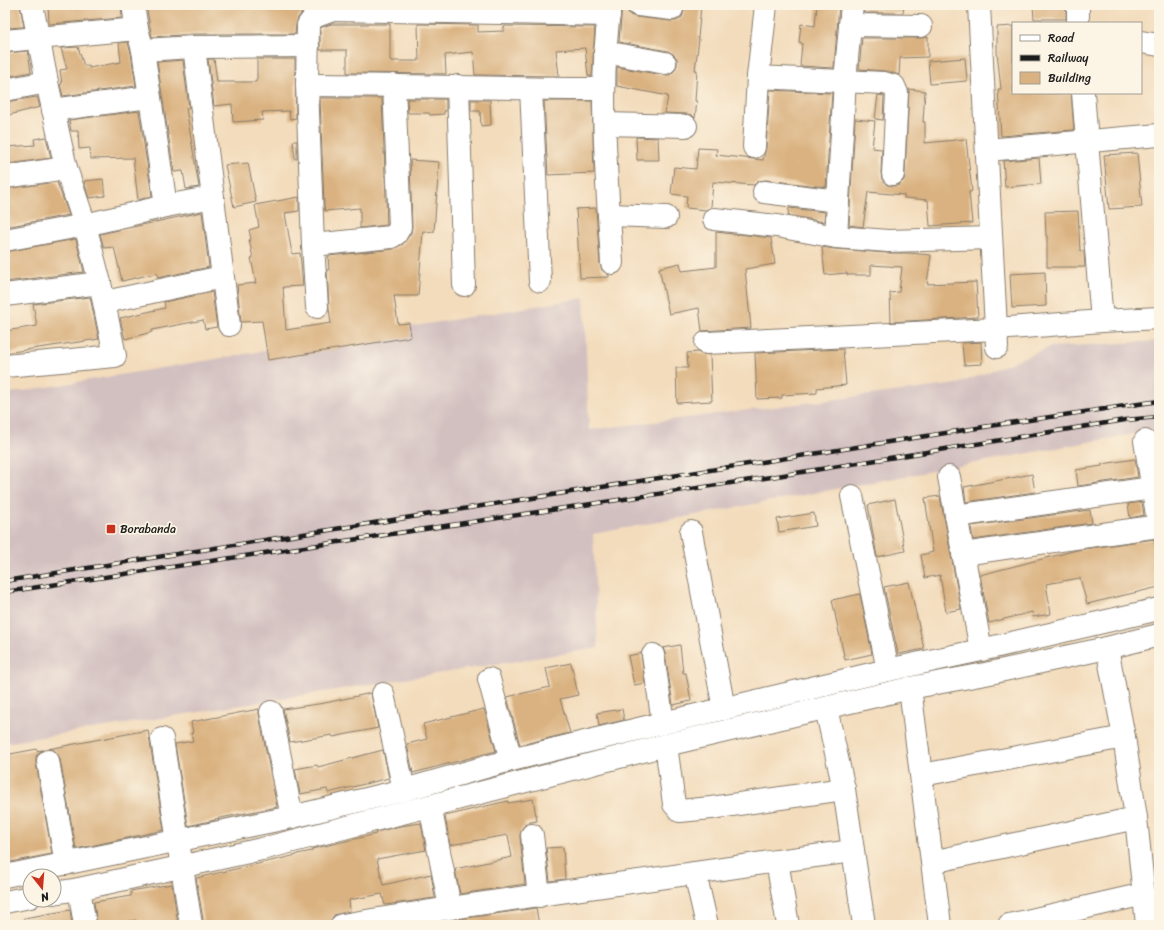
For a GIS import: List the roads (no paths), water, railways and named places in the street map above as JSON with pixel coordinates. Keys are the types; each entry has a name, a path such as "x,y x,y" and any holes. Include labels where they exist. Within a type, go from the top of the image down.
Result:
{"street":[{"path":"5,366 115,356 102,292 85,225 66,168 32,5"},
{"path":"133,5 137,29 143,50 166,206"},
{"path":"638,5 672,9"},
{"path":"754,147 758,78 766,5"},
{"path":"979,5 996,338"},
{"path":"1078,5 1078,22"},
{"path":"317,307 313,245 307,85 308,25 314,17 332,8 610,10 605,52 603,89 612,263"},
{"path":"836,237 845,80 851,15 922,26"},
{"path":"5,41 137,29"},
{"path":"1142,42 1159,45"},
{"path":"143,50 194,47 308,46"},
{"path":"194,47 229,325"},
{"path":"605,52 665,63"},
{"path":"758,78 845,80 884,83 894,86 897,93 892,174"},
{"path":"5,90 47,82"},
{"path":"307,85 603,89"},
{"path":"313,245 392,237 396,234 400,227 394,85"},
{"path":"458,86 464,285"},
{"path":"531,89 540,281"},
{"path":"1082,94 1102,321"},
{"path":"53,110 149,97"},
{"path":"605,124 686,126"},
{"path":"987,150 1159,135"},
{"path":"5,177 66,168"},
{"path":"764,192 838,201"},
{"path":"5,240 85,225 166,206 213,197"},
{"path":"609,215 666,217"},
{"path":"714,219 777,226 836,237 888,241 991,238"},
{"path":"5,295 102,292 222,277"},
{"path":"706,343 996,338 1102,321 1159,318"},
{"path":"963,554 1159,526 1156,488 1146,441"},
{"path":"949,477 981,650"},
{"path":"956,516 1156,488"},
{"path":"852,496 888,670"},
{"path":"692,532 724,709"},
{"path":"5,876 292,816 404,790 511,760 662,723 1159,609"},
{"path":"62,892 182,868 262,849 666,745 910,688 985,674 1107,648 1159,635"},
{"path":"1107,648 1124,737 1136,818 1147,925"},
{"path":"652,656 662,723"},
{"path":"489,679 511,760"},
{"path":"910,688 940,925"},
{"path":"382,694 404,790"},
{"path":"826,708 844,789 864,925"},
{"path":"271,712 292,816"},
{"path":"922,775 1124,737"},
{"path":"162,740 191,925"},
{"path":"666,745 674,804 680,811 844,789"},
{"path":"48,761 66,864"},
{"path":"430,806 450,907"},
{"path":"932,862 1136,818"},
{"path":"532,835 539,896"},
{"path":"342,925 450,907 539,896 853,851"},
{"path":"777,861 788,925"},
{"path":"695,873 707,925"},
{"path":"79,889 85,925"},
{"path":"1009,925 1048,921 1144,894"},
{"path":"5,902 22,899"}],"railway":[{"path":"5,581 1009,423 1159,401"},
{"path":"5,592 771,477 1125,420 1159,417"}],"place":[{"name":"Borabanda","path":"111,529"}]}
